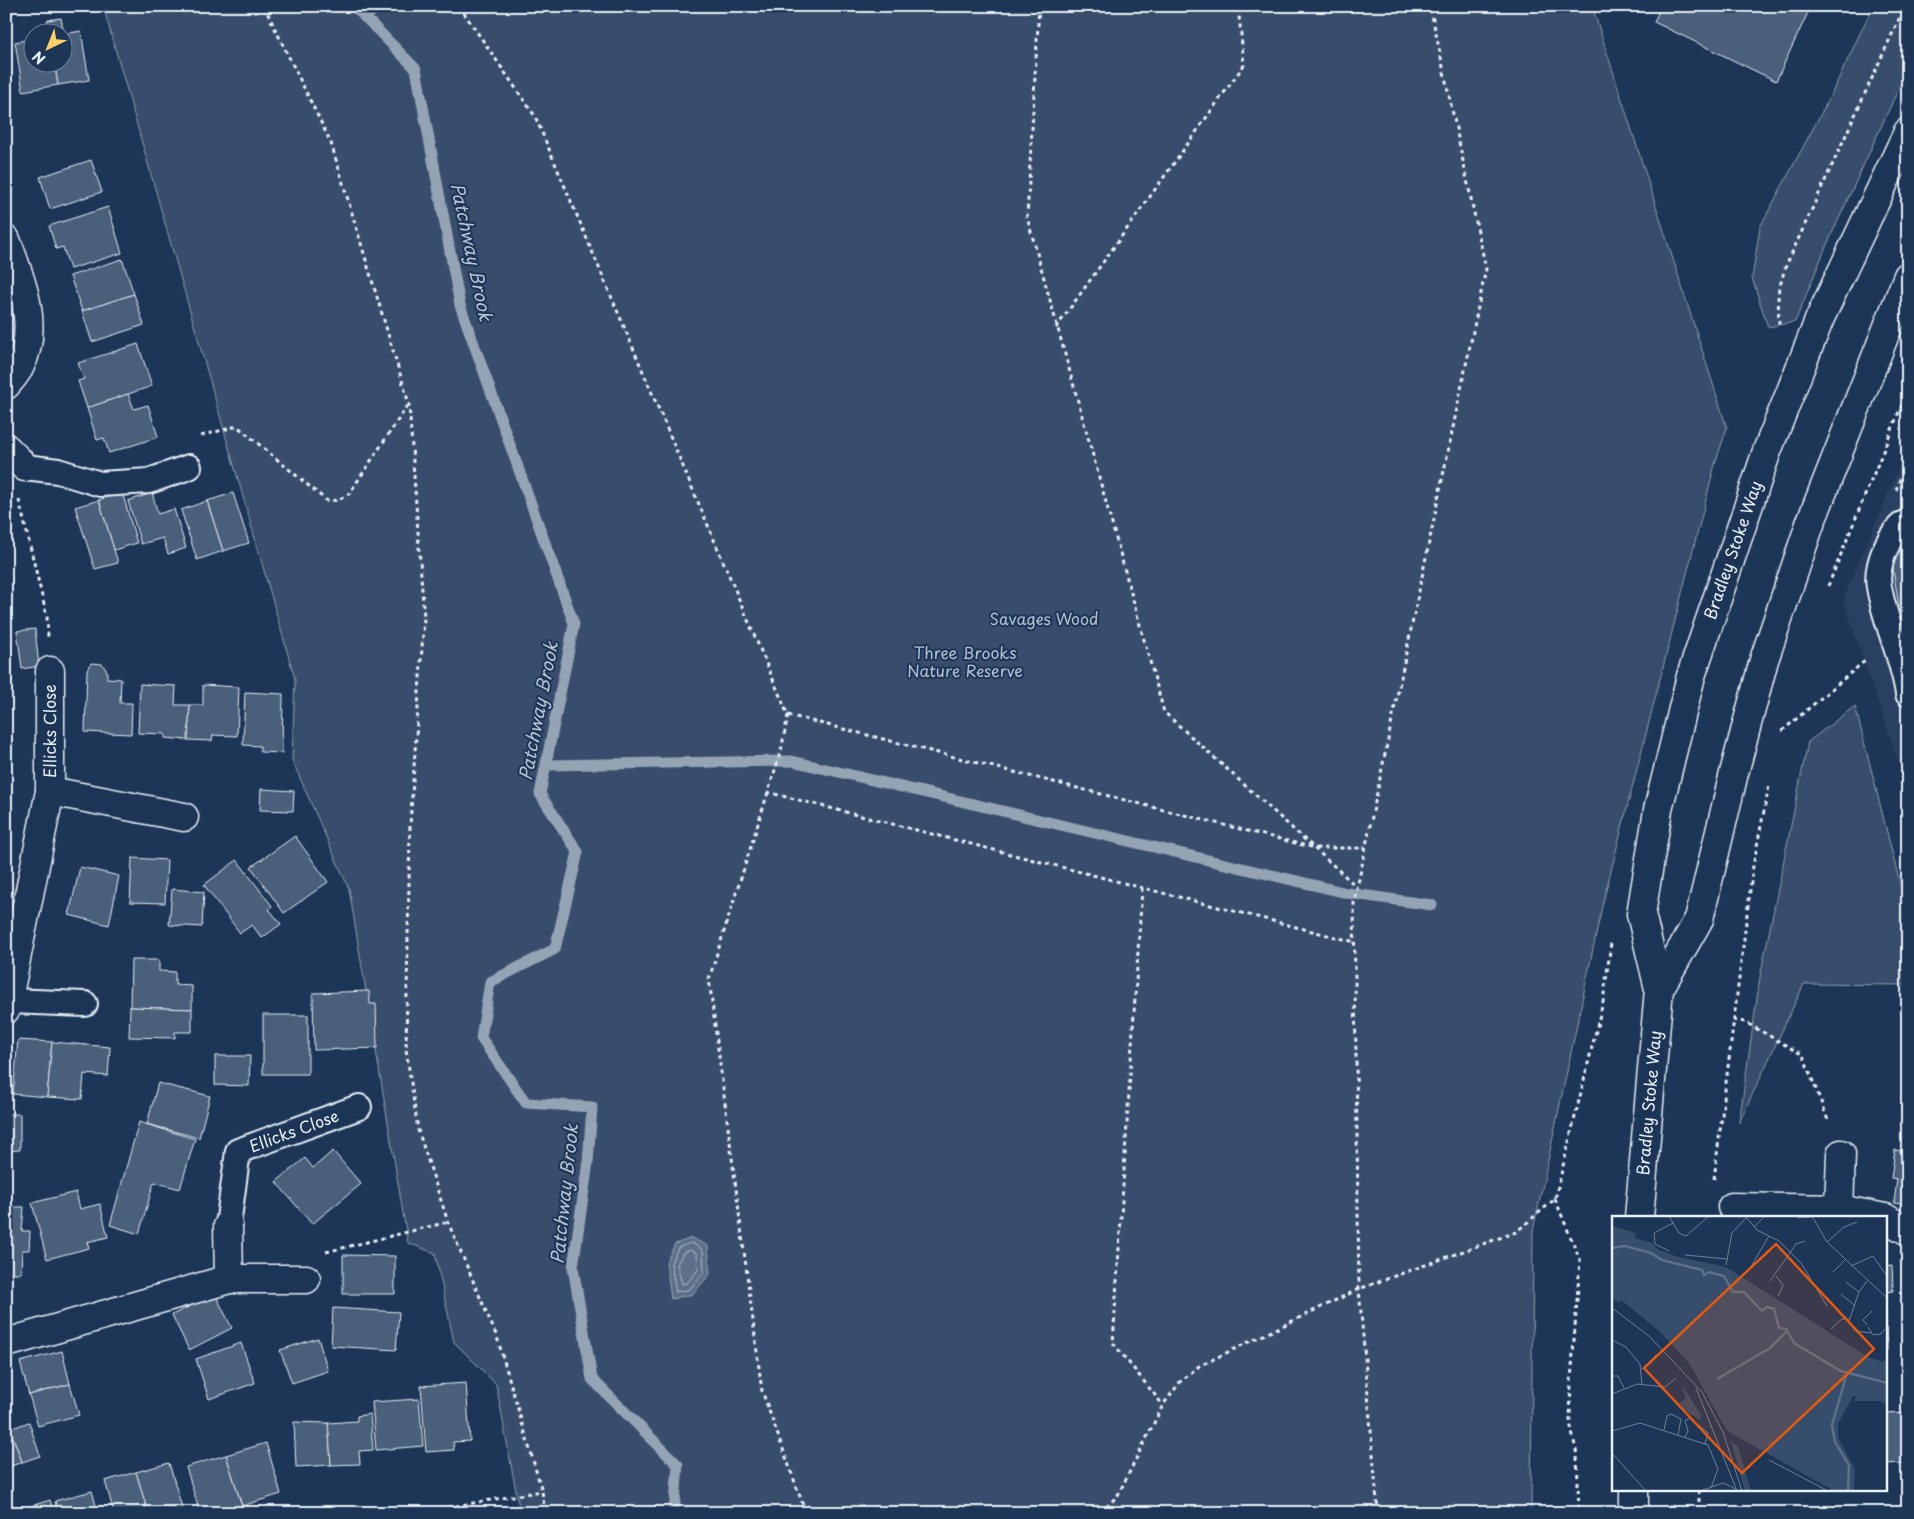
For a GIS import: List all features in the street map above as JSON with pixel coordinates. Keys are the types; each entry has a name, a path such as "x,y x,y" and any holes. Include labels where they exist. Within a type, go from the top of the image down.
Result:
{"street":[{"name":"Bradley Stoke Way","path":"1639,1216 1659,989 1641,914 1658,810 1691,676 1781,415 1820,318 1908,132"},
{"path":"6,240 20,279 29,324 27,346 20,368 6,385"},
{"name":"Bradley Stoke Way","path":"1659,989 1700,919 1734,772 1764,660 1810,524 1908,276"},
{"path":"6,448 25,467"},
{"name":"Ellicks Close","path":"8,1005 50,791 50,671"},
{"name":"Ellicks Close","path":"50,791 184,817"},
{"path":"1839,1209 1841,1154"},
{"path":"1722,1198 1839,1209 1875,1216"},
{"path":"1886,1219 1908,1231"},
{"name":"Ellicks Close","path":"228,1226 229,1279"},
{"path":"6,1343 229,1279 306,1279"},
{"path":"1634,1492 1634,1513"}],"lane":[{"path":"25,467 58,471 100,484 149,481 190,467"},
{"path":"1908,521 1901,524 1884,549 1878,586 1908,694"},
{"name":"Ellicks Close","path":"8,1005 85,1004"},
{"name":"Ellicks Close","path":"228,1226 238,1152 359,1107"}],"path":[{"path":"264,6 331,143 409,404 424,618 410,826 406,1049 418,1130 448,1222 497,1337 542,1491 545,1513"},
{"path":"467,6 460,8 535,116 788,715 781,751 709,979 762,1391 806,1513"},
{"path":"1039,6 1027,217 1056,328 1164,712 1357,886"},
{"path":"1056,328 1244,65 1238,6"},
{"path":"1378,1513 1359,1289 1354,903 1486,269 1430,6"},
{"path":"1825,593 1908,390"},
{"path":"237,426 326,502 338,500 349,494 409,404"},
{"path":"25,467 14,480 47,617 50,671"},
{"path":"1782,724 1779,733 1867,662"},
{"path":"788,715 1315,848 1365,848"},
{"path":"1722,1198 1732,1020 1753,866 1770,781"},
{"path":"767,792 1355,942"},
{"path":"1142,888 1113,1343 1162,1405"},
{"path":"1579,1513 1577,1455 1570,1423 1571,1380 1580,1260 1555,1199 1603,1002 1612,936"},
{"path":"1732,1020 1745,1022 1803,1055 1841,1154"},
{"path":"1102,1513 1118,1495 1162,1405 1180,1382 1199,1366 1359,1289 1516,1232 1555,1199"},
{"path":"306,1279 318,1254 448,1222"},
{"path":"416,1513 542,1491"},
{"path":"1699,1492 1699,1513"}],"shaded area":[{"path":"1908,446 1908,790 1843,600"}],"green space":[{"name":"Savages Wood","path":"103,6 1592,6 1727,428 1715,464 1603,902 1533,1231 1531,1513 520,1513 496,1384 454,1342 435,1253 408,1243 349,889 292,760 295,679"},
{"path":"1873,6 1908,6 1908,68 1825,249 1795,322 1768,327 1752,278 1760,227 1830,97"},
{"path":"1855,706 1908,915 1908,985 1804,984 1739,1123 1760,977 1808,742"}],"water":[{"path":"692,1238 708,1246 710,1274 693,1294 671,1299 666,1262 675,1244"}],"building":[{"path":"1661,6 1811,6 1776,81 1654,22"},
{"path":"61,18 62,22 47,22 47,20"},
{"path":"81,31 89,80 58,85 56,72 72,72 72,33"},
{"path":"22,41 22,72 56,72 58,85 23,91 15,42"},
{"path":"91,160 102,192 50,209 40,177"},
{"path":"108,207 122,253 70,269 63,247 56,249 49,226"},
{"path":"122,259 134,294 82,311 70,276"},
{"path":"134,294 144,325 92,342 82,311"},
{"path":"138,344 152,386 87,408 78,381 84,379 78,363"},
{"path":"128,394 134,409 148,405 158,437 109,453 104,438 97,440 87,408"},
{"path":"122,492 137,543 114,550 99,500"},
{"path":"152,493 158,514 174,509 186,548 168,554 163,538 141,544 128,501"},
{"path":"233,493 249,543 223,551 207,501"},
{"path":"99,500 118,563 95,569 75,507"},
{"path":"207,501 223,551 197,560 181,510"},
{"path":"1908,547 1908,663 1890,550"},
{"path":"35,629 39,666 22,669 17,631"},
{"path":"92,663 102,664 107,671 107,678 121,679 120,703 132,703 131,734 85,732 87,670"},
{"path":"140,684 176,686 175,705 190,705 188,740 165,738 165,734 138,733"},
{"path":"203,685 239,687 237,736 213,735 212,741 188,740 190,705 203,705"},
{"path":"245,692 283,694 282,753 260,752 260,746 243,745"},
{"path":"261,789 294,791 293,811 260,810"},
{"path":"295,836 328,882 284,913 251,867"},
{"path":"132,858 167,860 165,903 130,902"},
{"path":"237,860 272,906 269,909 281,924 262,938 252,925 240,933 204,885"},
{"path":"80,867 119,876 109,925 69,915"},
{"path":"172,889 204,892 202,927 169,925"},
{"path":"131,960 159,960 159,971 175,972 175,985 192,986 192,1009 130,1007"},
{"path":"369,991 370,1004 376,1004 377,1048 314,1050 313,993"},
{"path":"130,1007 192,1009 192,1032 175,1032 175,1038 129,1037"},
{"path":"263,1015 308,1015 308,1074 263,1074"},
{"path":"18,1040 52,1042 47,1097 13,1094"},
{"path":"52,1042 110,1047 108,1076 84,1074 82,1099 47,1097"},
{"path":"215,1056 250,1056 249,1086 215,1085"},
{"path":"158,1083 210,1096 199,1138 147,1124"},
{"path":"6,1114 20,1114 20,1150 6,1151"},
{"path":"139,1122 195,1139 180,1189 154,1182 139,1234 110,1225"},
{"path":"1895,1150 1908,1152 1908,1205 1894,1203 1897,1179 1891,1178"},
{"path":"333,1151 361,1184 312,1224 276,1182 305,1158 313,1168"},
{"path":"76,1192 80,1209 100,1204 108,1237 87,1242 89,1248 47,1259 32,1203"},
{"path":"6,1195 10,1198 10,1207 24,1207 22,1231 30,1231 29,1250 22,1250 21,1273 6,1273"},
{"path":"343,1255 395,1256 395,1294 343,1294"},
{"path":"1892,1265 1893,1291 1886,1292 1886,1266"},
{"path":"215,1294 232,1328 189,1350 172,1315"},
{"path":"333,1308 399,1312 396,1350 331,1346"},
{"path":"318,1338 328,1371 292,1383 280,1350"},
{"path":"1908,1340 1908,1379 1904,1379 1903,1341"},
{"path":"241,1343 255,1383 209,1399 196,1359"},
{"path":"62,1351 70,1384 29,1395 20,1362"},
{"path":"466,1383 470,1441 453,1442 454,1450 426,1452 421,1386"},
{"path":"70,1384 79,1415 38,1426 29,1395"},
{"path":"419,1399 423,1446 376,1450 372,1402"},
{"path":"1908,1413 1908,1463 1886,1464 1886,1414"},
{"path":"370,1414 373,1450 359,1451 360,1464 331,1465 328,1423 357,1421 357,1416"},
{"path":"29,1422 40,1456 22,1462 10,1429"},
{"path":"294,1422 328,1423 331,1465 296,1467"},
{"path":"10,1429 22,1462 6,1468 6,1430"},
{"path":"266,1443 281,1494 242,1506 226,1455"},
{"path":"226,1455 242,1506 219,1513 200,1513 186,1467"},
{"path":"169,1463 183,1511 148,1513 136,1472"},
{"path":"136,1472 148,1513 114,1513 105,1481"},
{"path":"92,1491 98,1513 58,1513 55,1501"},
{"path":"50,1500 54,1513 9,1513"}],"waterway":[{"name":"Patchway Brook","path":"354,6 416,69 460,305 574,624 540,794 578,852 555,949 490,982 481,1038 526,1103 592,1107 588,1162 573,1267 592,1379 678,1465 674,1513"},
{"path":"364,17 380,6"},
{"path":"546,765 792,761 1347,893 1432,905"}],"park label":[{"name":"Three Brooks Nature Reserve","path":"965,662"}]}
